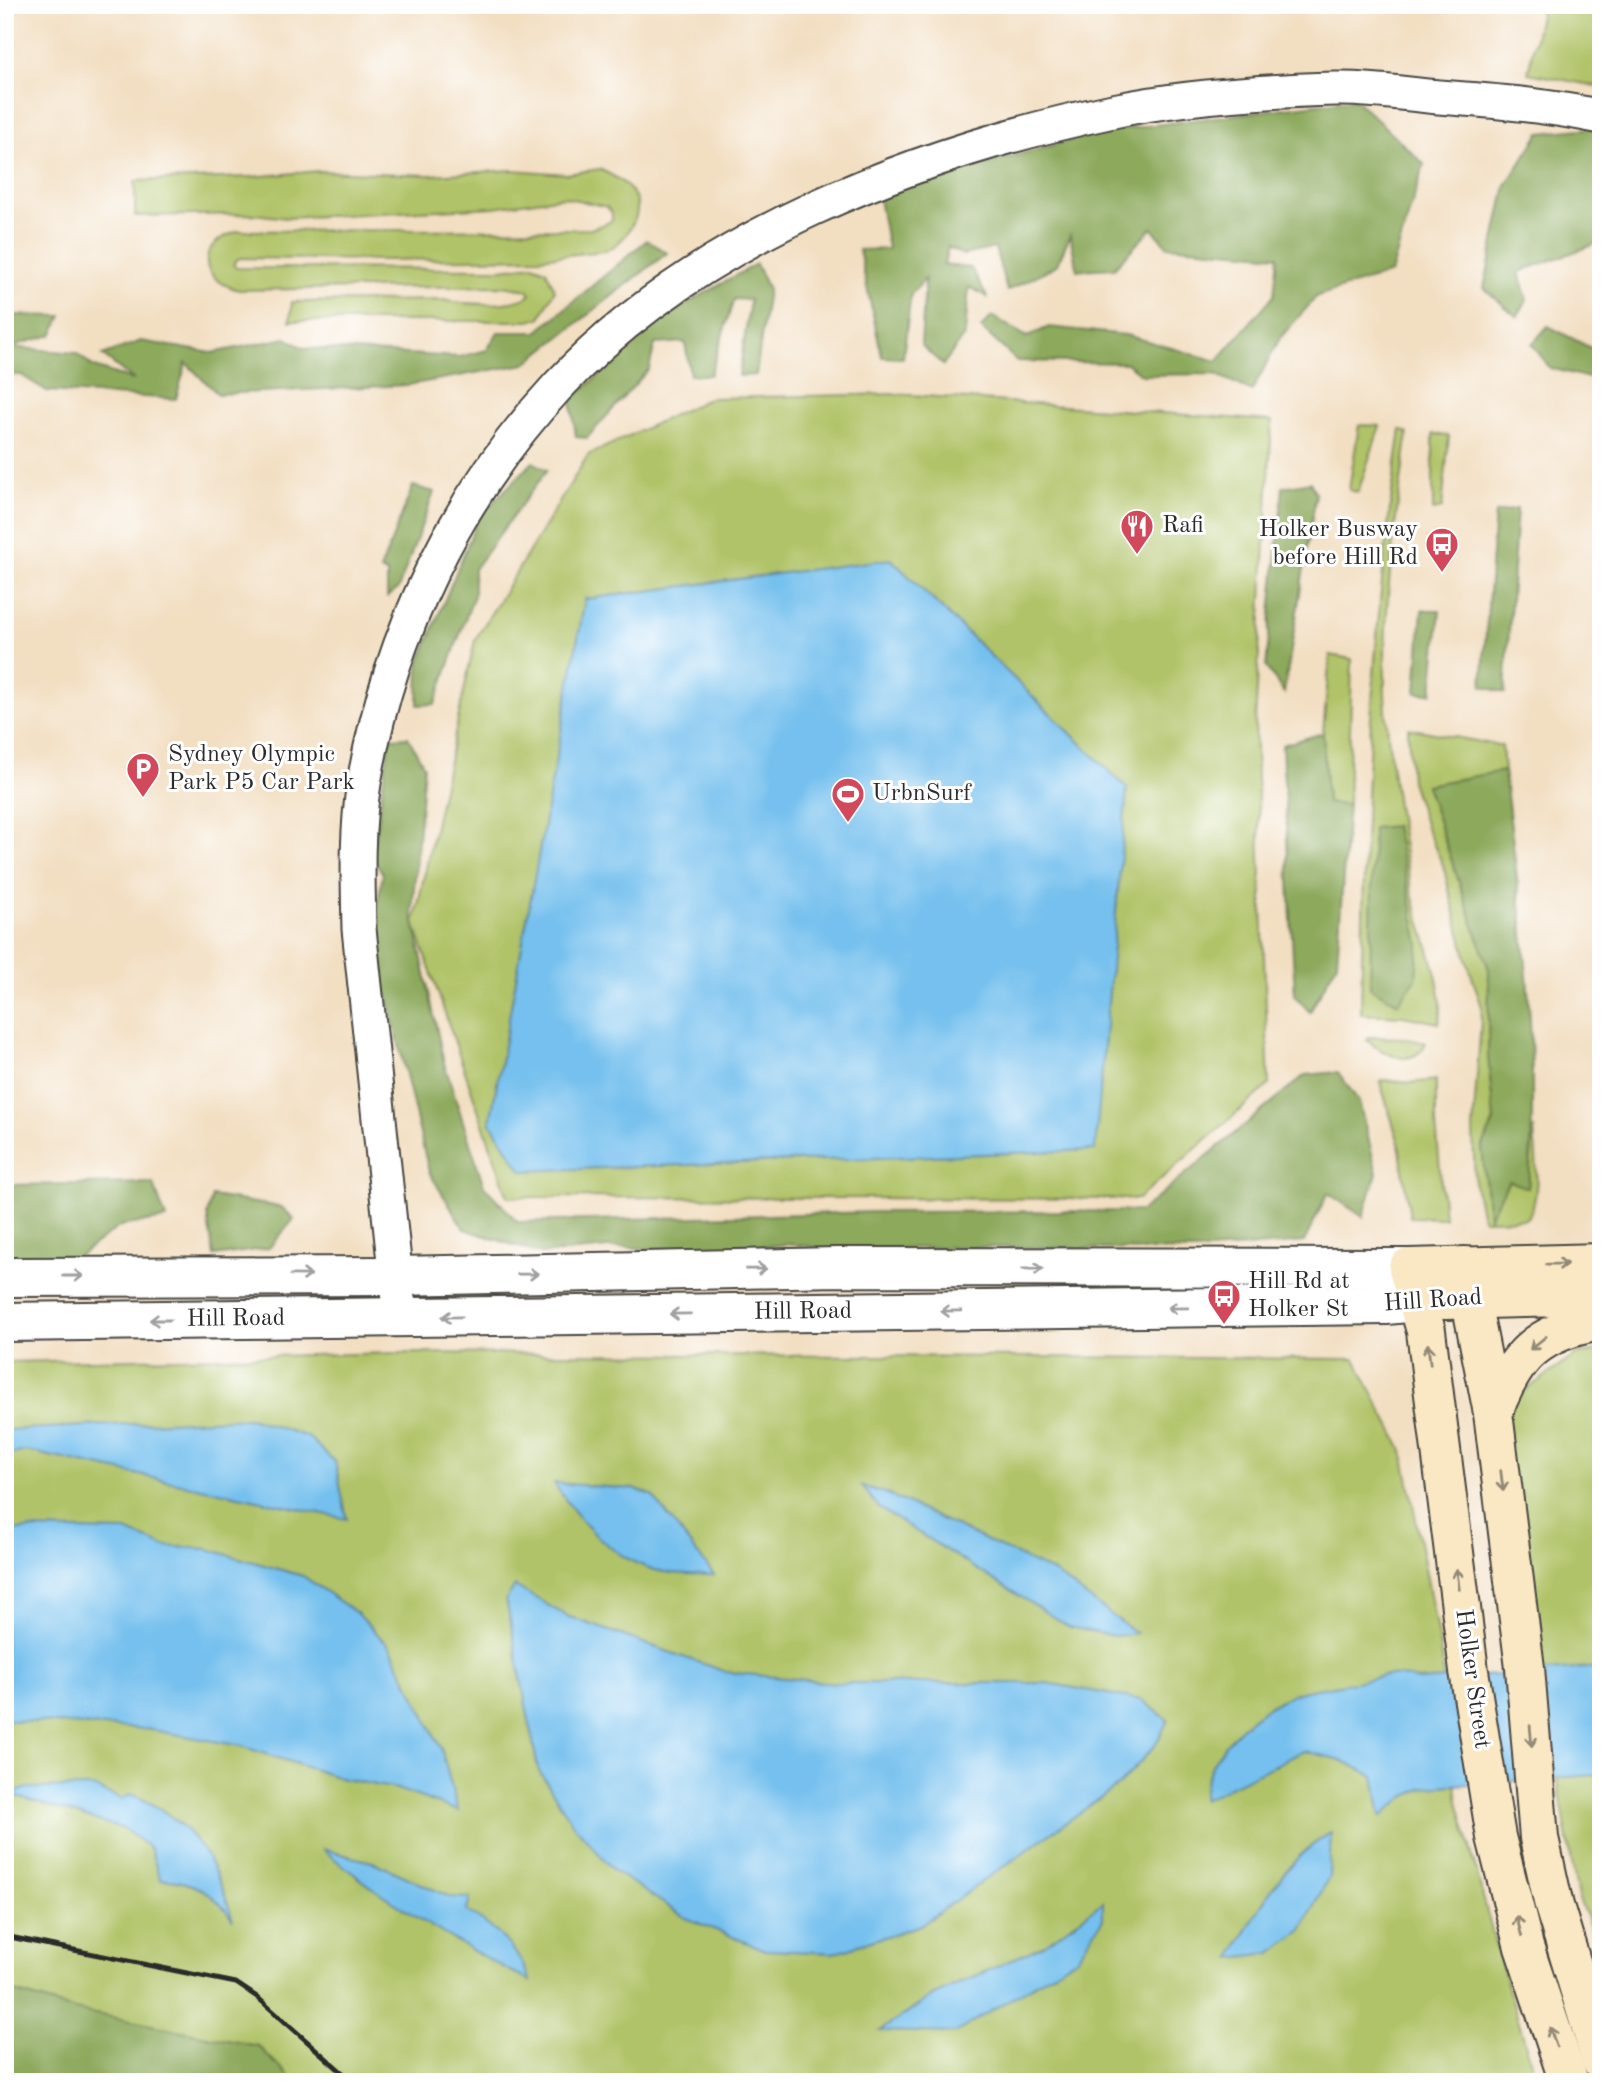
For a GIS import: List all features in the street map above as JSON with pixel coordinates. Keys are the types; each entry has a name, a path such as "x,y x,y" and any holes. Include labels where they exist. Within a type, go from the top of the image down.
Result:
{"main road":[{"name":"Hill Road","path":"1413,1285 1467,1282 1601,1263"},
{"name":"Hill Road","path":"1467,1282 1601,1296"},
{"name":"Holker Street","path":"1467,1282 1493,1413 1525,1668 1539,1838 1575,1976 1601,2060"},
{"name":"Holker Street","path":"1413,1285 1426,1331 1469,1671 1496,1837 1538,1992 1569,2082"},
{"path":"1493,1413 1507,1379 1540,1340 1568,1327 1601,1321"}],"street":[{"path":"400,1318 359,929 357,866 364,784 390,674 423,588 473,495 559,386 613,336 678,284 797,215 876,183 996,141 1116,111 1236,96 1340,89 1554,107 1601,117"},
{"name":"Hill Road","path":"5,1277 397,1276 838,1267 1413,1285"},
{"name":"Hill Road","path":"5,1322 1354,1306 1413,1285"}],"green space":[{"path":"1542,5 1601,5 1601,87 1528,73"},
{"path":"1355,99 1424,164 1391,273 1317,296 1280,338 1252,391 1215,374 1142,375 1126,363 1017,361 981,328 992,316 1027,337 1049,327 1126,335 1217,361 1274,295 1278,256 1167,246 1152,228 1114,268 1077,270 1070,235 1057,265 1007,291 995,248 963,255 948,247 944,265 971,268 987,297 969,287 965,334 943,365 921,345 925,279 911,294 903,358 882,357 859,250 888,249 878,193 1101,132"},
{"path":"1601,127 1601,242 1519,272 1527,300 1517,317 1484,288 1506,185 1540,133"},
{"path":"599,169 624,184 635,197 637,205 630,230 618,243 604,251 539,258 239,258 233,264 236,268 501,269 533,265 546,270 555,290 540,318 529,321 290,321 292,302 443,300 488,304 512,302 530,295 527,290 503,286 239,290 215,278 207,261 215,244 239,231 591,229 612,221 612,213 607,207 564,197 494,207 287,218 253,214 135,216 135,181 250,177 319,171 430,175 513,170 567,174"},
{"path":"647,240 667,253 525,364 408,385 218,394 186,363 176,399 47,391 21,375 5,375 5,315 62,316 52,335 9,347 76,353 94,367 134,380 102,355 141,341 212,353 286,338 304,348 459,357 487,350 498,332 537,332"},
{"path":"756,264 768,289 756,375 739,376 750,300 734,299 710,375 690,375 685,342 655,344 649,369 587,438 576,437 571,400 665,316"},
{"path":"1548,326 1601,353 1601,381 1550,368 1532,344"},
{"name":"UrbnSurf","path":"897,394 1272,421 1255,724 1269,1085 1138,1199 508,1197 414,923 475,640 588,455 710,398"},
{"path":"1359,425 1380,426 1358,492 1349,490"},
{"path":"1401,430 1408,433 1388,595 1385,693 1395,791 1411,889 1440,994 1439,1023 1403,1016 1361,1014 1364,867 1376,648"},
{"path":"1433,434 1449,436 1442,508 1433,510"},
{"path":"533,462 547,470 474,569 474,595 435,704 418,705 419,663 479,516"},
{"path":"1310,482 1316,494 1284,693 1266,667 1283,487"},
{"path":"413,486 434,492 398,589 387,597 387,573 380,570"},
{"path":"1517,509 1505,693 1482,686 1495,513"},
{"path":"1422,610 1440,610 1432,693 1416,693"},
{"path":"1330,655 1352,659 1348,805 1327,804 1323,733"},
{"path":"1408,728 1502,746 1504,771 1426,785 1489,970 1488,1055 1494,1121 1482,1148 1489,1215 1509,1181 1528,1188 1534,1128 1536,1190 1531,1212 1525,1219 1482,1218 1475,1185 1473,1129 1482,1007 1467,961 1443,865 1427,830 1411,781"},
{"path":"1323,733 1327,803 1348,805 1337,963 1310,1012 1295,996 1282,745"},
{"path":"408,737 424,766 412,913 444,1063 484,1186 518,1222 874,1212 1141,1211 1305,1075 1338,1072 1359,1102 1377,1173 1363,1217 1328,1193 1304,1242 1198,1251 1011,1247 827,1249 790,1244 704,1253 620,1247 541,1254 464,1229 429,1172 385,986 376,911 383,874 372,856 390,738"},
{"path":"1504,771 1517,875 1531,1032 1531,1136 1528,1188 1509,1181 1489,1217 1482,1148 1494,1121 1488,1055 1489,970 1426,785"},
{"path":"1395,826 1419,944 1416,979 1398,1003 1370,988 1373,828"},
{"path":"1369,1037 1404,1038 1426,1043 1414,1056 1406,1058 1389,1054 1367,1040"},
{"path":"1384,1080 1410,1083 1436,1080 1436,1123 1444,1218 1410,1217 1399,1143 1380,1082"},
{"path":"153,1183 166,1219 120,1226 70,1262 5,1261 5,1185"},
{"path":"212,1196 281,1207 294,1219 269,1248 214,1256 207,1215"},
{"path":"1601,1351 1601,1952 1578,1897 1493,1413 1577,1354"},
{"path":"396,1353 1355,1359 1403,1451 1440,1648 1458,1801 1498,1954 1537,2082 5,2082 5,1362"},
{"path":"5,1989 75,2010 258,2046 295,2082 5,2082"}],"water":[{"path":"891,559 1127,788 1095,1150 522,1171 490,1122 585,599"},
{"path":"250,1418 308,1437 335,1462 347,1519 26,1451 5,1456 5,1430"},
{"path":"554,1483 634,1489 652,1495 714,1575 666,1572 642,1566 627,1558 598,1537 574,1511"},
{"path":"862,1486 888,1494 1055,1573 1136,1633 1115,1636 1069,1627 879,1508"},
{"path":"5,1531 126,1531 164,1546 208,1549 303,1576 358,1614 390,1647 441,1748 458,1811 397,1789 343,1779 241,1746 146,1729 5,1720"},
{"path":"515,1586 567,1616 726,1672 836,1683 1047,1683 1142,1700 1168,1720 1155,1746 1119,1785 921,1925 834,1953 765,1950 686,1918 614,1871 572,1823 538,1769 506,1599"},
{"path":"1601,1667 1601,1777 1595,1775 1426,1787 1404,1797 1381,1817 1374,1776 1341,1760 1304,1751 1203,1800 1205,1783 1221,1751 1247,1723 1292,1695 1384,1676 1400,1676 1418,1681"},
{"path":"93,1787 122,1799 131,1794 152,1804 185,1829 209,1860 233,1920 218,1902 202,1889 183,1882 160,1879 150,1848 124,1829 10,1794 27,1788"},
{"path":"1331,1833 1329,1877 1302,1930 1271,1953 1231,1958 1261,1905 1285,1872 1314,1844"},
{"path":"322,1849 376,1863 450,1897 470,1898 467,1911 505,1940 520,1959 530,1981 422,1921 371,1887"},
{"path":"1103,1902 1103,1919 1077,1958 955,2033 880,2031 934,1995 1044,1945"}],"railway":[{"path":"5,1936 236,1983 257,1997 353,2082"}],"place":[{"name":"Rafi","path":"1137,556"},
{"name":"Holker Busway before Hill Rd","path":"1442,574"},
{"name":"Sydney Olympic Park P5 Car Park","path":"143,799"},
{"name":"UrbnSurf","path":"848,824"},
{"name":"Hill Rd at Holker St","path":"1224,1326"}]}
